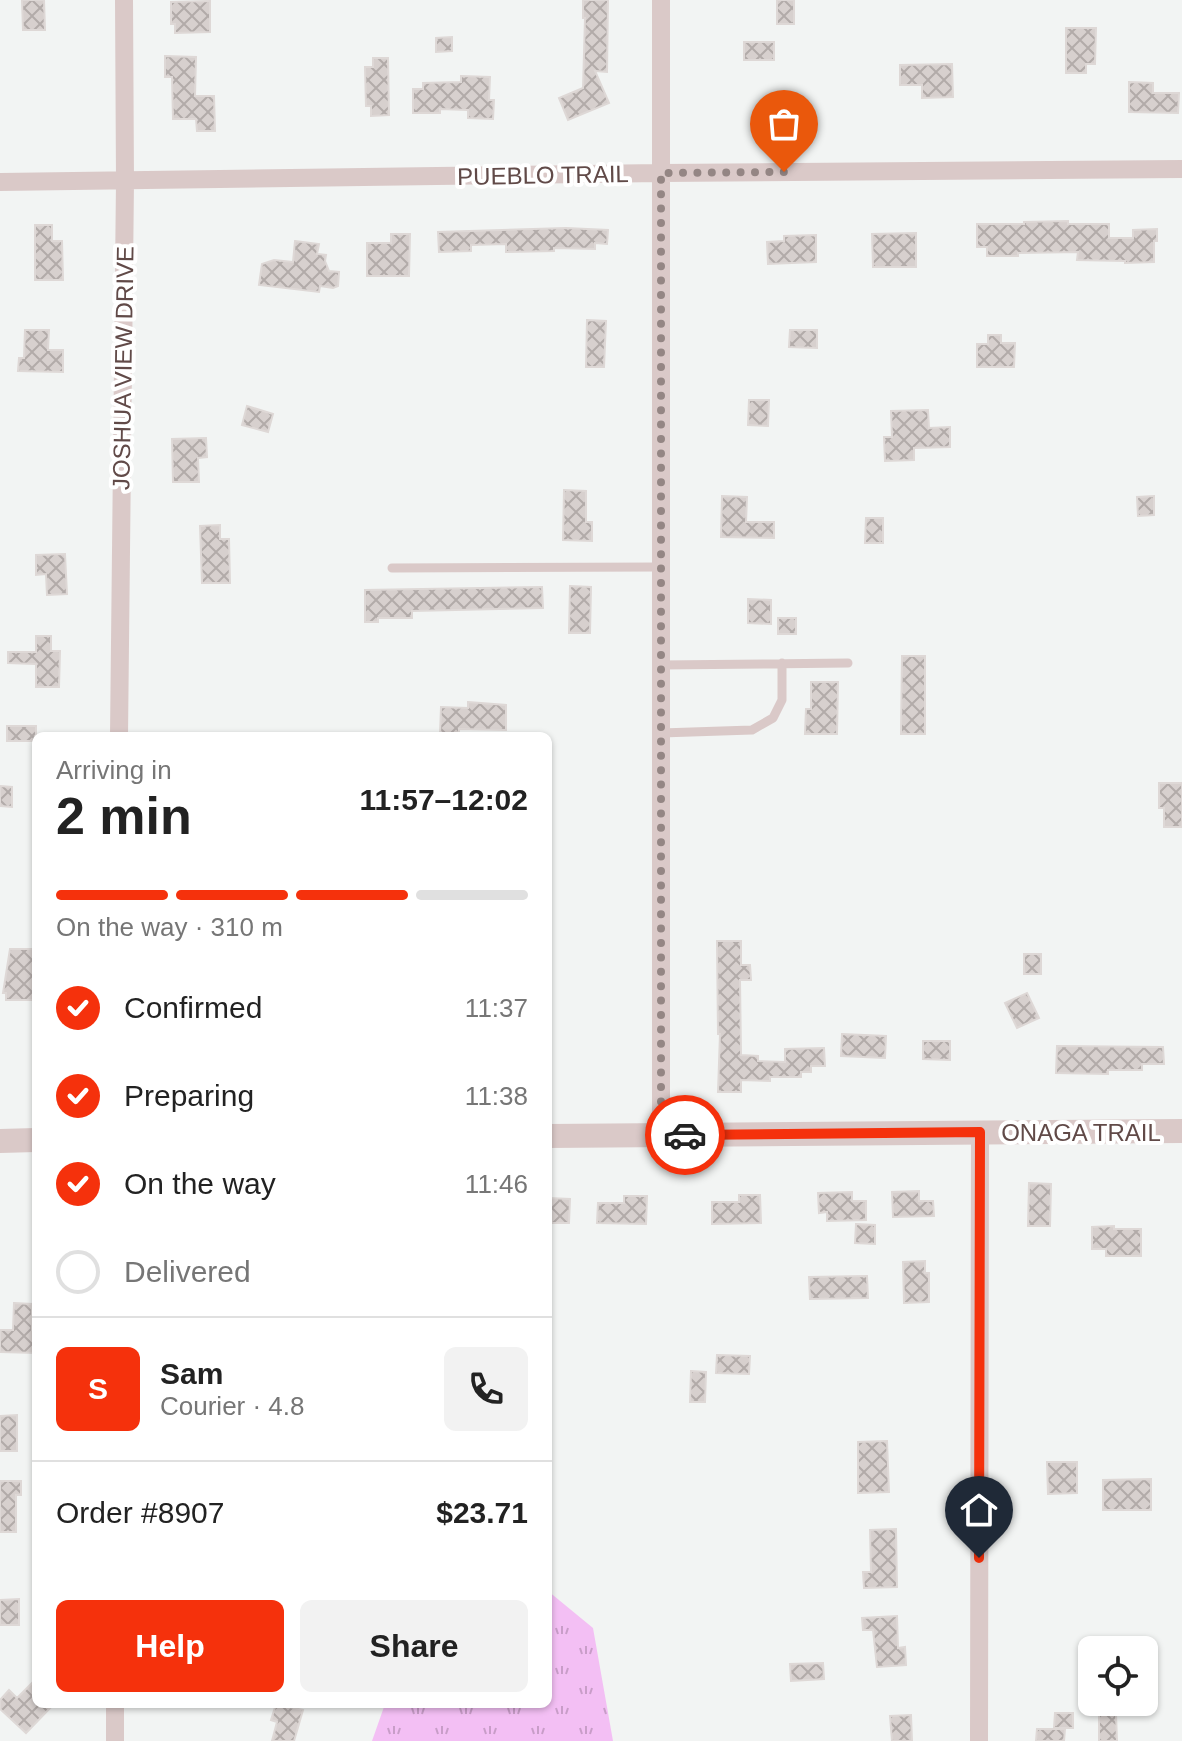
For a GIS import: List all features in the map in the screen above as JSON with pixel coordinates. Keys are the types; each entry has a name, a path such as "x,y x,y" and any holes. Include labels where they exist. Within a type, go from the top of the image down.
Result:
{"street":[{"name":"JOSHUA VIEW DRIVE","path":"119,732 124,0"},
{"path":"661,0 661,1135"},
{"name":"PUEBLO TRAIL","path":"0,182 1182,169"},
{"name":"ONAGA TRAIL","path":"552,1136 1182,1131"},
{"path":"979,1741 980,1132"},
{"path":"0,1141 32,1140"},
{"path":"115,1708 115,1741"}],"lane":[{"path":"392,568 661,567"},
{"path":"661,733 752,730 773,718 782,700 782,663"},
{"path":"661,665 848,663"}],"green space":[{"path":"552,1594 593,1628 613,1741 372,1741 384,1708 552,1708"}],"building":[{"path":"22,0 44,0 45,30 23,30"},
{"path":"583,0 608,0 607,72 595,71 609,103 568,120 559,98 583,88"},
{"path":"777,0 794,0 794,24 777,24"},
{"path":"210,1 210,32 175,33 175,24 171,24 171,2"},
{"path":"1066,28 1096,28 1095,64 1086,64 1086,73 1066,73"},
{"path":"452,37 452,51 436,52 436,38"},
{"path":"744,42 774,42 774,60 744,60"},
{"path":"165,56 196,57 195,96 214,96 215,131 197,131 196,119 173,119 172,77 165,77"},
{"path":"373,58 388,58 389,115 371,116 371,106 366,106 365,67 373,67"},
{"path":"952,64 953,97 922,98 922,85 900,85 900,65"},
{"path":"461,76 490,77 489,100 494,100 493,119 468,118 468,110 440,109 440,113 413,113 413,89 423,89 423,83 461,82"},
{"path":"1129,82 1153,83 1153,93 1179,93 1178,113 1129,112"},
{"path":"1068,221 1068,224 1109,224 1109,238 1133,238 1133,230 1157,229 1154,262 1077,260 1078,252 987,256 987,247 977,247 977,224"},
{"path":"35,225 52,225 52,241 62,241 63,280 35,280"},
{"path":"566,228 608,230 607,244 595,243 595,249 506,252 506,244 471,245 471,251 439,252 438,232"},
{"path":"916,233 916,267 873,267 872,234"},
{"path":"391,234 410,234 409,276 367,276 367,243 391,243"},
{"path":"816,235 816,262 768,264 767,242 784,241 784,236"},
{"path":"295,241 319,244 317,254 326,255 329,271 339,272 338,286 320,286 319,292 259,285 262,264 274,260 293,262"},
{"path":"587,320 606,321 604,367 586,367"},
{"path":"25,330 49,330 48,350 63,350 63,372 18,371 19,358 24,358"},
{"path":"790,330 817,330 817,348 789,347"},
{"path":"988,335 1001,335 1001,343 1015,343 1014,367 977,367 977,344 988,344"},
{"path":"749,400 769,400 768,426 748,425"},
{"path":"247,406 273,414 268,432 242,425"},
{"path":"928,410 929,428 950,427 950,447 914,448 914,460 885,461 884,437 892,437 891,411"},
{"path":"206,438 207,457 198,458 199,482 173,482 172,439"},
{"path":"564,490 586,491 586,522 592,522 592,541 563,540"},
{"path":"722,496 747,497 746,522 774,522 774,538 721,537"},
{"path":"1154,496 1154,515 1138,516 1137,497"},
{"path":"866,518 883,518 883,543 865,543"},
{"path":"220,525 220,539 229,539 230,583 202,583 200,526"},
{"path":"65,554 67,594 47,595 46,574 36,575 36,555"},
{"path":"570,586 591,587 590,633 569,633"},
{"path":"542,587 543,608 412,611 412,618 378,618 378,622 365,622 365,590"},
{"path":"748,599 771,600 771,624 748,623"},
{"path":"778,618 796,618 796,634 778,634"},
{"path":"36,636 51,636 51,651 60,651 59,687 36,687 36,664 8,663 8,652 36,652"},
{"path":"902,656 925,656 925,734 901,734"},
{"path":"811,682 838,682 837,734 805,734 806,709 811,709"},
{"path":"468,702 506,705 506,730 459,729 459,732 440,732 441,707 468,708"},
{"path":"7,726 36,726 32,741 7,741"},
{"path":"1159,783 1182,783 1182,827 1164,827 1164,808 1159,808"},
{"path":"0,786 12,787 12,807 0,806"},
{"path":"717,941 741,941 741,965 750,965 751,980 740,980 741,1055 758,1056 758,1061 785,1062 785,1049 824,1048 825,1066 811,1066 811,1072 801,1072 801,1077 770,1077 770,1081 741,1080 741,1092 718,1092"},
{"path":"10,949 32,949 32,1000 6,1000 6,993 3,993"},
{"path":"1024,954 1041,954 1041,974 1024,974"},
{"path":"1027,993 1039,1018 1017,1028 1005,1003"},
{"path":"842,1034 886,1036 885,1058 841,1056"},
{"path":"923,1041 950,1041 950,1060 923,1059"},
{"path":"1057,1046 1163,1047 1164,1064 1142,1064 1142,1070 1108,1070 1108,1074 1056,1073"},
{"path":"1029,1183 1051,1184 1050,1226 1028,1226"},
{"path":"919,1191 919,1201 933,1201 934,1216 893,1217 892,1192"},
{"path":"852,1192 852,1201 866,1201 866,1220 827,1221 827,1212 819,1213 818,1193"},
{"path":"739,1195 760,1195 761,1223 712,1224 712,1202 739,1202"},
{"path":"624,1196 647,1196 646,1224 597,1223 598,1203 624,1203"},
{"path":"552,1198 570,1199 569,1223 552,1223"},
{"path":"856,1224 875,1225 875,1244 855,1243"},
{"path":"1114,1226 1114,1229 1141,1229 1141,1256 1106,1256 1106,1249 1092,1249 1092,1227"},
{"path":"925,1261 925,1273 929,1273 929,1302 904,1303 903,1262"},
{"path":"867,1276 868,1298 810,1299 809,1277"},
{"path":"14,1303 32,1304 32,1353 0,1352 0,1330 13,1330"},
{"path":"717,1355 750,1356 749,1374 716,1373"},
{"path":"691,1371 706,1372 705,1402 690,1402"},
{"path":"17,1415 17,1451 0,1451 0,1416"},
{"path":"887,1441 889,1492 858,1493 858,1442"},
{"path":"1047,1462 1077,1462 1077,1493 1048,1494"},
{"path":"1151,1479 1151,1510 1103,1510 1103,1480"},
{"path":"0,1481 21,1481 21,1495 16,1495 16,1532 0,1532"},
{"path":"896,1529 897,1587 864,1588 863,1572 871,1572 870,1530"},
{"path":"19,1599 19,1625 0,1625 0,1600"},
{"path":"897,1616 898,1648 905,1647 906,1665 877,1667 873,1630 863,1630 862,1618"},
{"path":"823,1663 824,1679 791,1681 790,1664"},
{"path":"32,1683 32,1708 50,1708 26,1733 0,1709 0,1700 9,1690 17,1698"},
{"path":"275,1708 303,1710 294,1741 272,1741 277,1722 271,1720"},
{"path":"1055,1713 1073,1713 1073,1728 1054,1728"},
{"path":"911,1715 912,1741 892,1741 890,1716"},
{"path":"1099,1716 1116,1716 1117,1741 1099,1741"},
{"path":"1037,1729 1065,1729 1064,1741 1036,1741"}],"way so far":[{"path":"685,1135 661,1135 661,173 784,172"}],"route":[{"path":"685,1135 980,1132 979,1558"}]}
